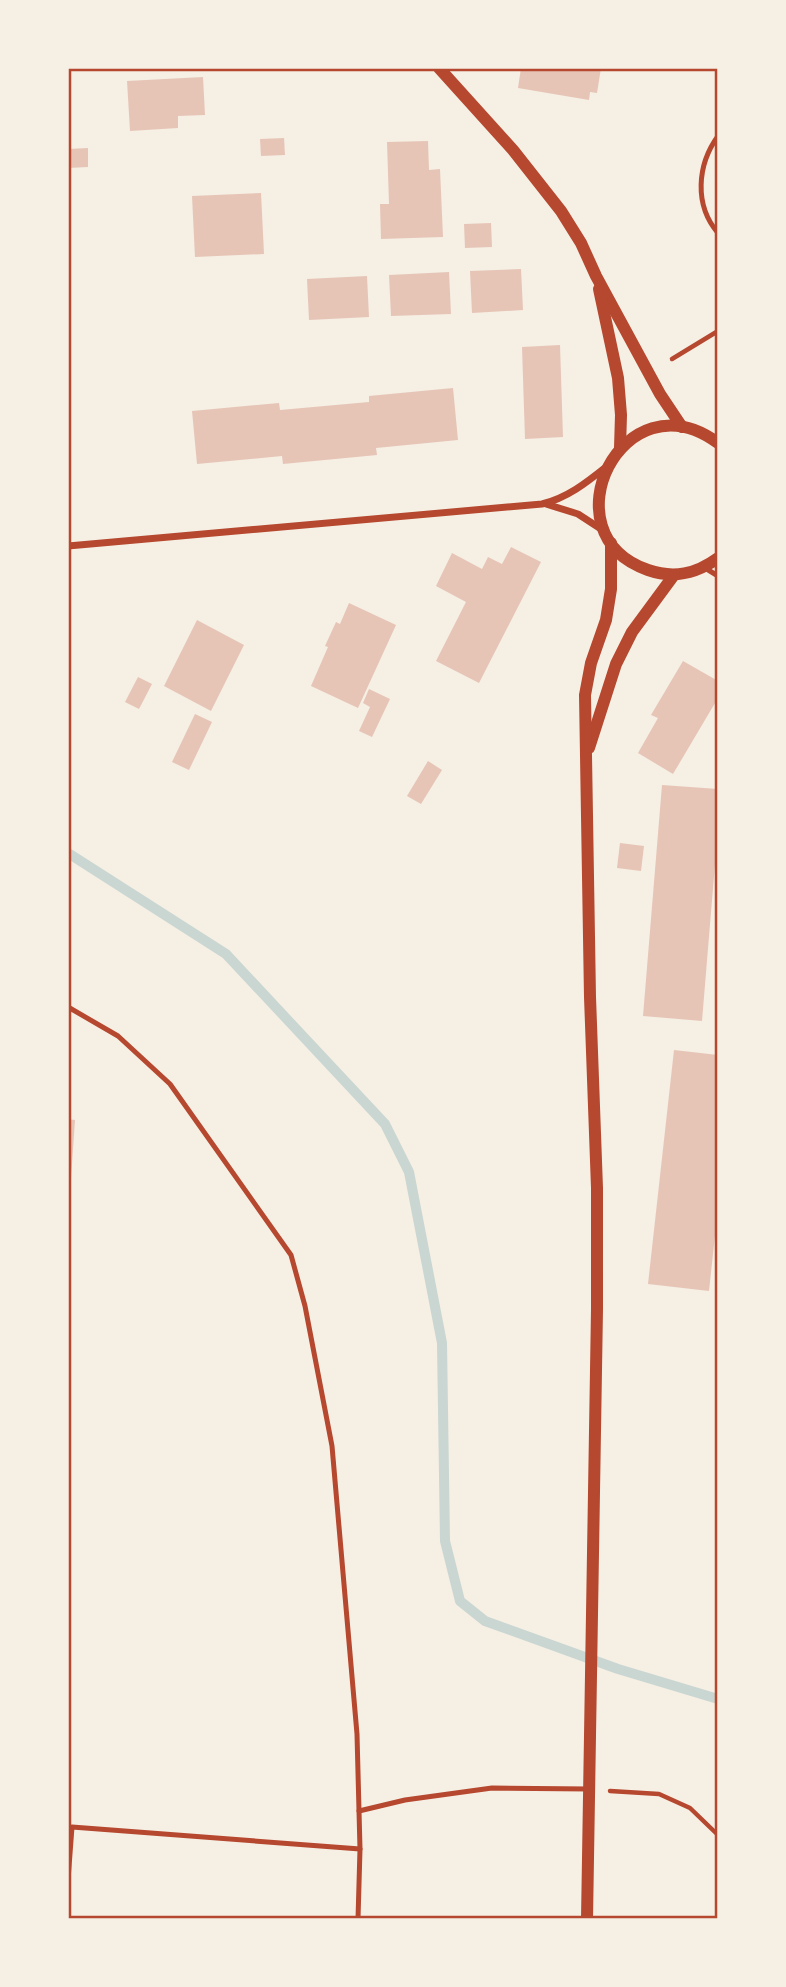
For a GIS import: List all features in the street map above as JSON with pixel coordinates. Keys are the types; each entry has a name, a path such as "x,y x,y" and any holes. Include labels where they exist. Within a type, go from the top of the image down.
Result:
{"street":[{"path":"439,68 513,150 561,211 581,243 660,394 682,428"},
{"path":"596,276 618,378 620,448"},
{"path":"68,546 542,503 553,501 578,489 606,467 620,448 646,431 663,427 682,428 715,438"},
{"path":"587,1919 597,1188 590,997 585,695 591,663 606,620 611,589 608,537 599,514 599,490 606,467"},
{"path":"542,503 578,514 608,537 625,558 639,567 657,573 690,573 705,568 718,558"},
{"path":"586,759 616,664 632,632 674,575"}],"lane":[{"path":"718,136 709,148 702,167 700,187 704,208 712,227 718,233"},
{"path":"705,568 718,576"},
{"path":"68,1007 118,1036 170,1084 291,1255 305,1306 332,1446 357,1734 360,1849 358,1919"},
{"path":"359,1811 405,1800 492,1788 589,1789"},
{"path":"68,1880 72,1827 360,1849"}],"path":[{"path":"672,359 718,331"},
{"path":"589,1789 659,1794 690,1808 718,1835"}],"building":[{"path":"521,68 601,68 597,93 590,92 589,100 518,88"},
{"path":"203,77 205,115 178,116 178,128 130,131 127,81"},
{"path":"284,138 285,155 261,156 260,139"},
{"path":"428,141 429,170 440,169 443,237 381,239 380,204 389,204 387,142"},
{"path":"88,148 88,167 68,168 68,149"},
{"path":"261,193 264,254 195,257 192,196"},
{"path":"491,223 492,247 465,248 464,224"},
{"path":"521,269 523,310 472,313 470,271"},
{"path":"449,272 451,314 391,316 389,275"},
{"path":"367,276 369,317 309,320 307,279"},
{"path":"560,345 563,437 525,439 522,347"},
{"path":"453,388 458,440 376,448 377,455 283,464 282,456 197,464 192,411 279,403 280,410 369,402 369,396"},
{"path":"511,547 541,562 479,683 436,661 466,602 436,586 452,553 482,569 488,557 502,564"},
{"path":"349,603 396,625 358,708 311,686 328,647 325,646 336,622 340,624"},
{"path":"197,620 244,645 211,711 164,686"},
{"path":"683,661 718,681 718,698 673,774 638,753 658,718 651,715"},
{"path":"138,677 152,684 139,709 125,702"},
{"path":"369,689 390,699 372,737 359,731 370,707 363,703"},
{"path":"195,714 212,722 189,770 172,762"},
{"path":"428,761 442,770 421,804 407,796"},
{"path":"662,785 718,789 718,828 702,1021 643,1016"},
{"path":"620,843 644,846 641,871 617,868"},
{"path":"674,1050 718,1055 718,1208 709,1291 648,1284"},
{"path":"68,1119 75,1120 70,1193 68,1193"}],"waterway":[{"path":"68,853 226,954 385,1124 409,1172 442,1343 445,1541 460,1601 485,1621 618,1669 718,1699"}]}
